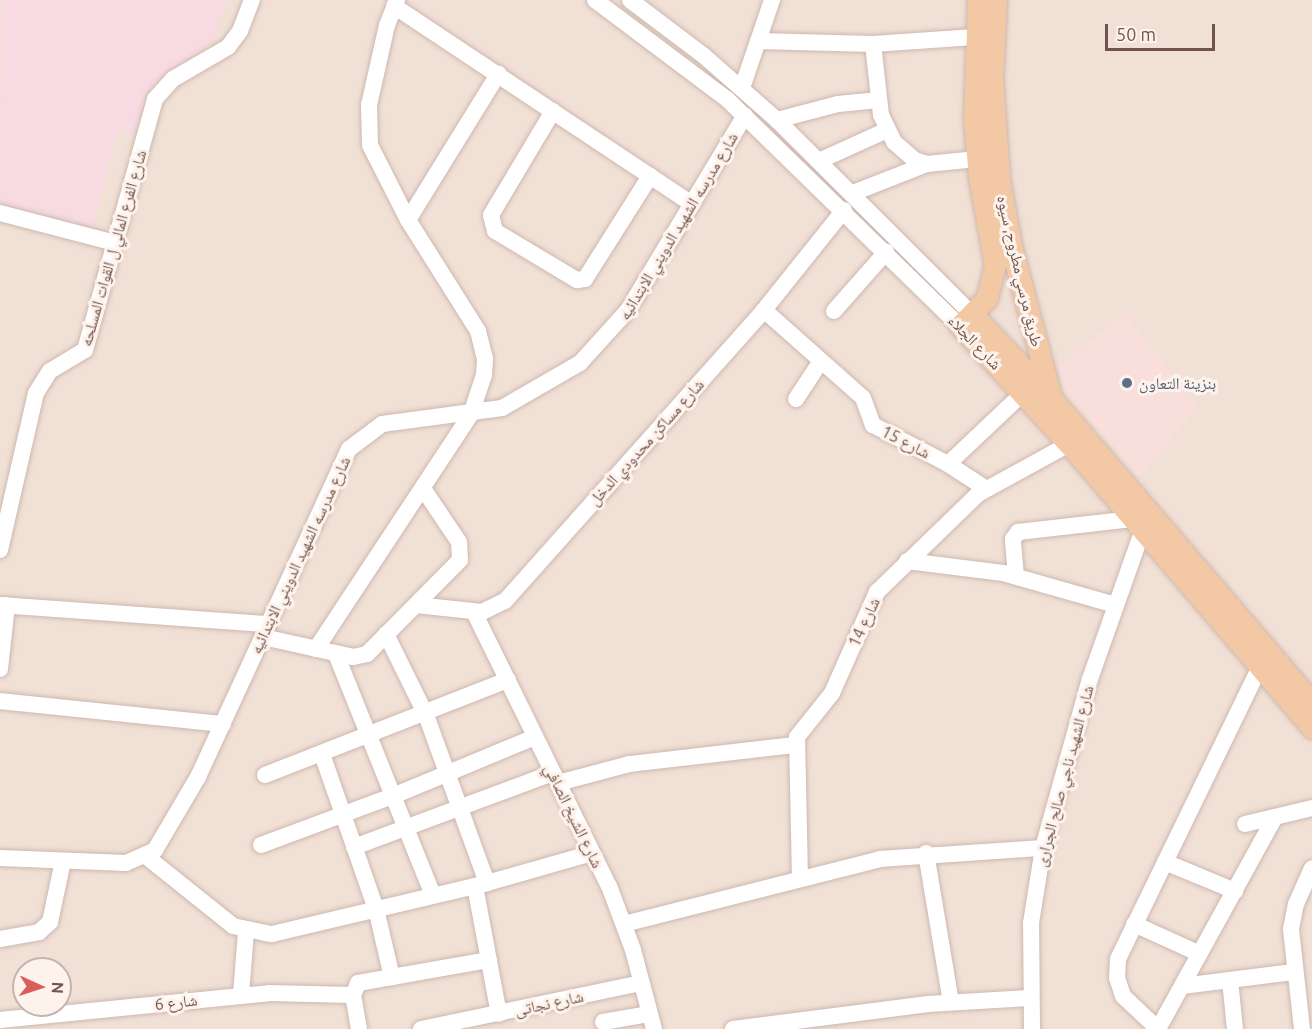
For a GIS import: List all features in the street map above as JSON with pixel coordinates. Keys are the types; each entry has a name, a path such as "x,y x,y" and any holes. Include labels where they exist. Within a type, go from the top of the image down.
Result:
{"main road":[{"name":"طريق مرسي مطروح, سيوه","path":"966,320 987,298 995,265 977,159 975,37 978,0"},
{"name":"طريق مرسي مطروح, سيوه","path":"996,0 993,78 999,178 1011,246 1051,398"},
{"name":"شارع الجلاء","path":"966,320 1051,398 1312,703"},
{"name":"شارع الجلاء","path":"966,320 1023,393 1312,728"}],"street":[{"name":"شارع الفرع المالي ل القوات المسلحه","path":"0,550 39,384 50,371 85,350 155,99 173,79 228,47 240,31 252,0"},
{"name":"شارع الجلاء","path":"595,0 690,68 745,115 886,252 966,320"},
{"name":"شارع الجلاء","path":"630,0 742,88 820,160 853,193 966,320"},
{"path":"742,88 772,0"},
{"path":"316,649 424,490 471,414 484,375 483,344 408,219 374,157 368,131 369,105 396,3 692,204"},
{"path":"758,41 873,45 975,37"},
{"path":"873,45 879,99 887,130 904,152 927,164"},
{"path":"408,219 498,74"},
{"path":"777,120 838,104 879,99"},
{"path":"553,111 491,215 495,231 577,280 585,279 650,176"},
{"name":"شارع مدرسه الشهيد الدويني الابتدائيه","path":"147,857 161,844 223,724 349,449 358,438 389,423 471,414 515,403 594,351 628,310 745,115"},
{"path":"820,160 887,130"},
{"path":"853,193 927,164 977,159"},
{"name":"شارع مساكن محدودي الدخل","path":"416,605 474,612 490,610 505,601 764,310 844,210"},
{"path":"0,213 115,243"},
{"path":"834,312 886,252"},
{"name":"شارع 15","path":"764,310 863,398 873,425 948,464 986,488"},
{"path":"796,399 821,361"},
{"path":"948,464 1023,393"},
{"name":"شارع 14","path":"795,745 801,729 832,693 877,592 986,488 1069,444"},
{"path":"0,669 4,605 266,630 316,649 336,654 363,656 416,605 462,554 459,542 424,490"},
{"path":"1016,576 1013,539 1018,532 1137,526"},
{"name":"شارع الشهيد ناجي صالح الجرارى","path":"1032,1029 1029,998 1031,923 1043,848 1137,526"},
{"path":"907,561 1016,576 1115,605"},
{"name":"شارع الشيخ الصافي","path":"474,612 556,778 624,924 652,1021"},
{"path":"386,634 426,715 461,807 481,884 489,960 500,1014"},
{"path":"336,654 433,895"},
{"path":"1260,667 1118,959 1117,978 1123,996 1158,1029 1275,817"},
{"path":"265,775 426,715 508,680"},
{"path":"0,701 223,724"},
{"path":"261,845 393,796 536,737"},
{"path":"354,847 461,807 556,778 637,763 795,745 800,879"},
{"path":"322,754 376,909 392,977"},
{"path":"1245,824 1312,808"},
{"path":"624,924 880,859 926,853 1043,848"},
{"path":"0,858 126,863 147,857 233,926 246,931 272,934 481,884 592,853"},
{"path":"926,853 951,1002"},
{"path":"0,939 39,932 50,922 63,861"},
{"path":"1165,862 1235,891"},
{"path":"1302,1029 1290,941 1293,916 1312,868"},
{"path":"1134,924 1200,954"},
{"path":"241,995 246,931"},
{"path":"359,1029 353,996 358,984 489,960"},
{"path":"1182,986 1293,972"},
{"path":"1230,980 1235,1029"},
{"name":"شارع نجاتى","path":"421,1029 469,1024 500,1014 641,983"},
{"name":"شارع 6","path":"0,1020 22,1024 241,995 297,992 353,996"},
{"path":"597,993 604,1026 652,1021"},
{"path":"733,1029 951,1002 1029,998"}],"shaded area":[{"path":"0,0 1312,0 1312,1029 0,1029"},
{"path":"2,0 227,0 212,41 145,92 134,134 118,131 92,230 0,209"},
{"path":"1124,312 1198,406 1140,477 1065,392 1058,368"}],"place":[{"name":"بنزينة التعاون","path":"1127,383"}]}
